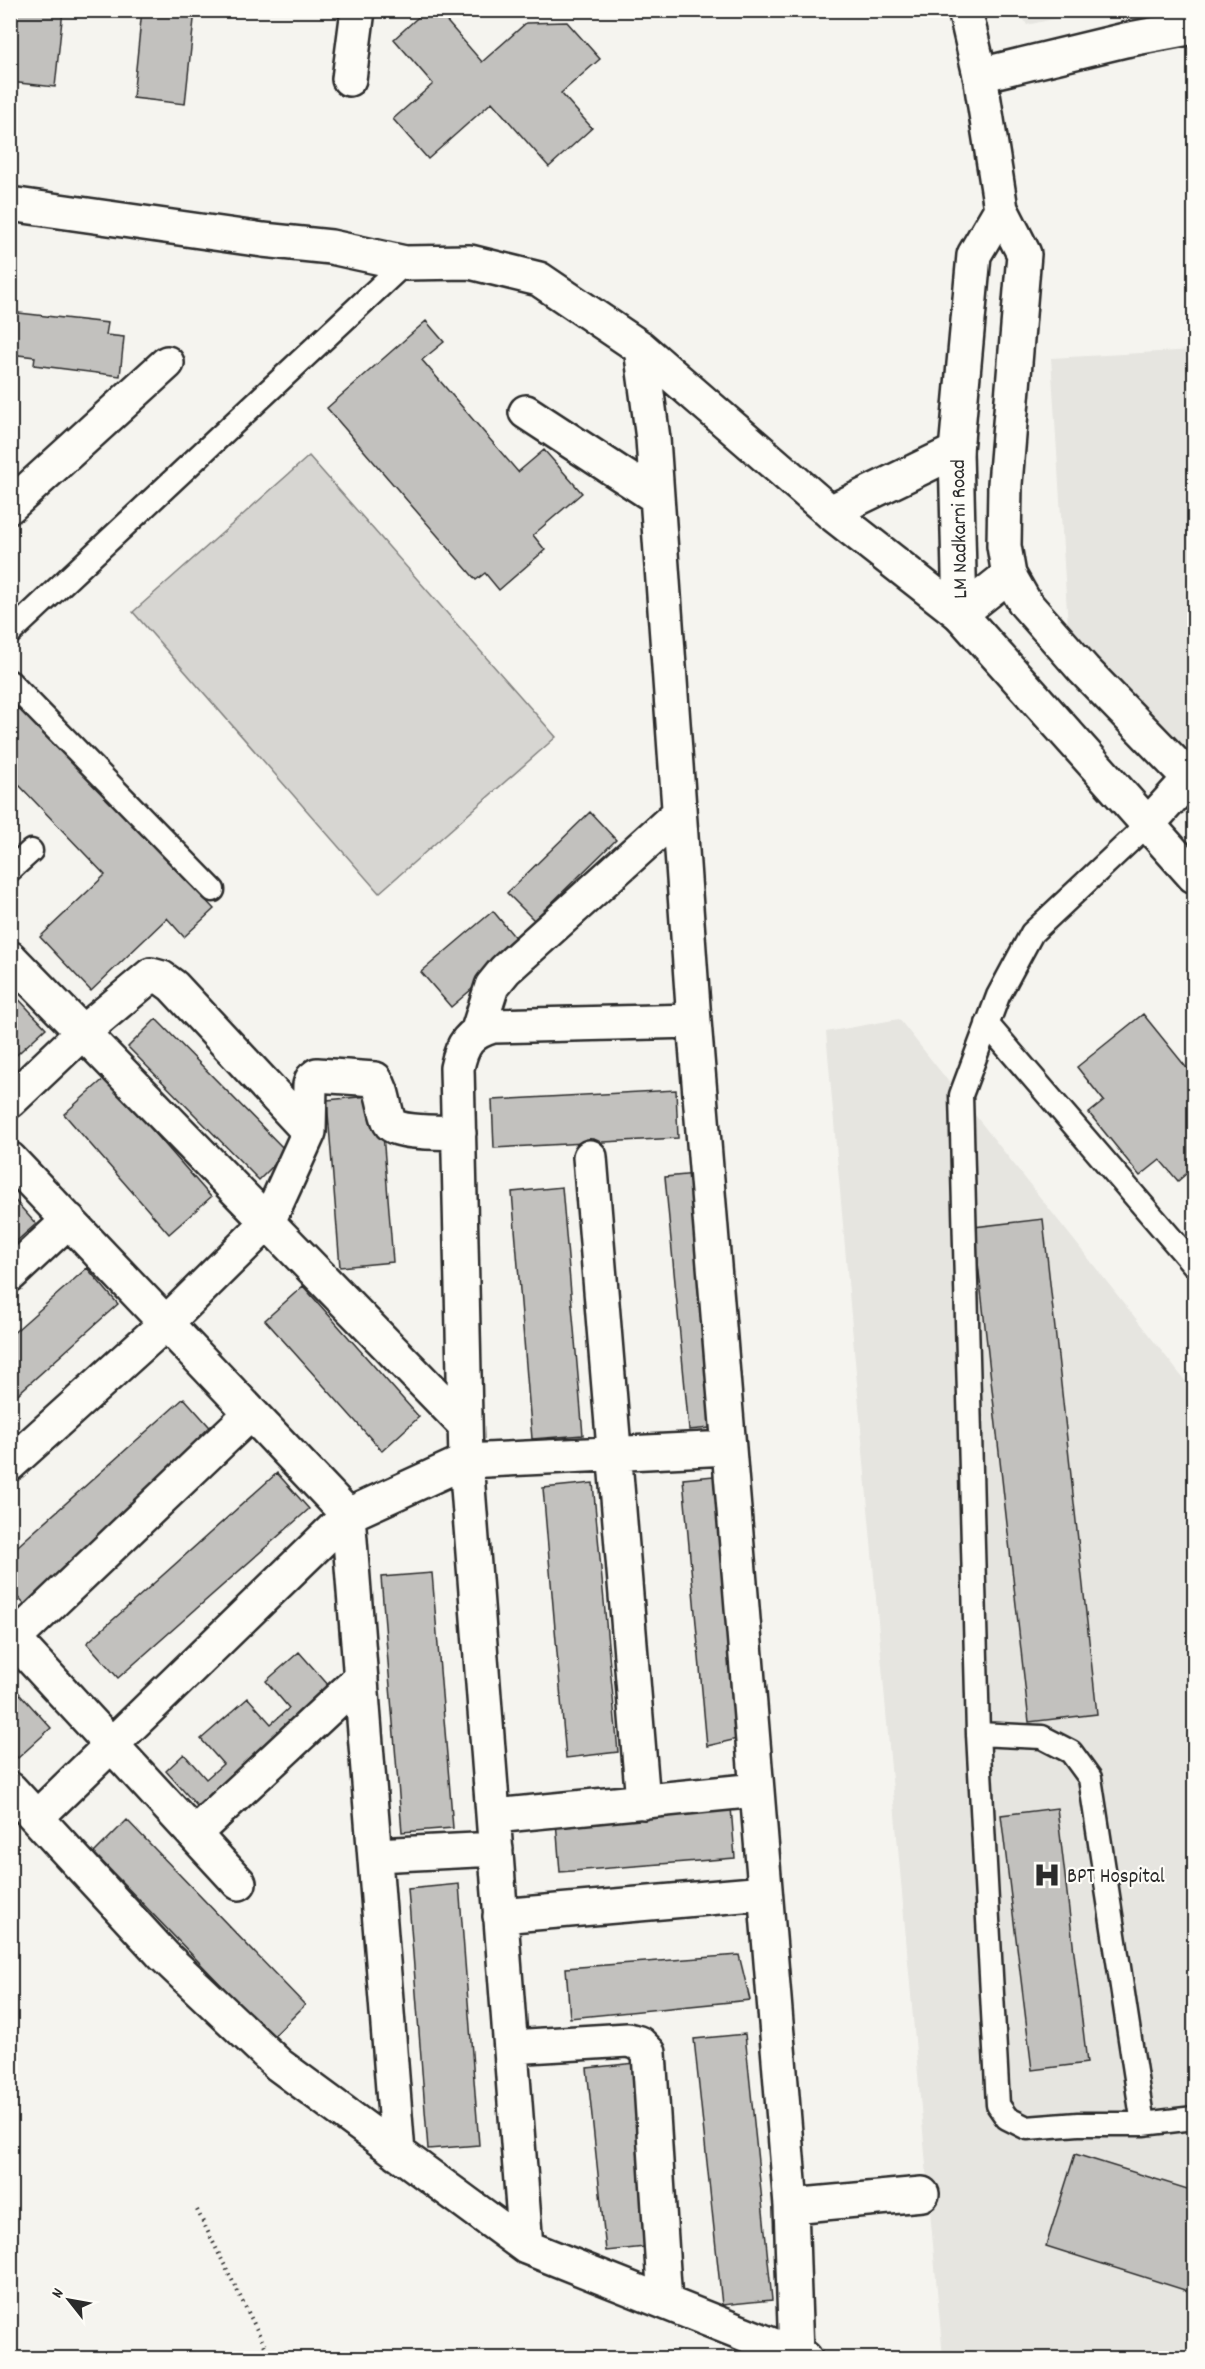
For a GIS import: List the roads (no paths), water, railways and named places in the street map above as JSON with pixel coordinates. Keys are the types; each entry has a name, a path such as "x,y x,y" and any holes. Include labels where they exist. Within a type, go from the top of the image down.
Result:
{"street":[{"path":"349,80 358,10"},
{"path":"965,10 980,75 1001,210 1024,254 1005,484 1004,546 1009,574 1025,603 1083,670 1192,781 1149,822"},
{"path":"980,75 1125,40 1194,27"},
{"path":"10,204 263,240 331,247 405,263 470,262 539,279 641,348 830,512 960,614 1009,574"},
{"name":"LM Nadkarni Road","path":"1001,210 974,255 956,451 960,614 1036,701 1149,822 1194,876"},
{"path":"10,1789 164,1956 279,2065 526,2247 800,2357 791,2206 678,814 653,439 641,348"},
{"path":"10,506 167,363"},
{"path":"526,412 656,497"},
{"path":"830,512 956,451"},
{"path":"478,1030 492,986 505,970 678,814"},
{"path":"10,958 464,1424"},
{"path":"10,1101 83,1032 151,975 162,978 173,986 309,1132"},
{"path":"526,2247 466,1461 457,1068 464,1043 478,1030 493,1026 694,1021"},
{"path":"10,1464 166,1323 268,1222 309,1132 310,1085 312,1079 317,1075 369,1077 375,1080 380,1086 390,1123 399,1130 459,1133"},
{"path":"591,1157 643,1802"},
{"path":"10,1159 348,1515 398,2153"},
{"path":"10,1275 69,1220"},
{"path":"239,1883 12,1637 251,1413"},
{"path":"37,1818 348,1515 466,1461 728,1448"},
{"path":"194,1834 361,1678"},
{"path":"494,1816 756,1790"},
{"path":"375,1855 496,1849"},
{"path":"500,1916 765,1893"},
{"path":"511,2047 628,2040 639,2043 649,2053 665,2302"},
{"path":"791,2206 922,2194"}],"lane":[{"path":"10,633 405,263"},
{"path":"10,682 213,890"},
{"path":"1149,822 1032,933 998,996 961,1095 978,1734 998,2105 1007,2118 1027,2128 1078,2124 1143,2124 1194,2118"},
{"path":"10,870 31,851"},
{"path":"987,1024 1194,1265"},
{"path":"978,1734 1042,1737 1071,1752 1090,1778 1143,2124"}],"place":[{"name":"BPT Hospital","path":"1047,1875"}]}
